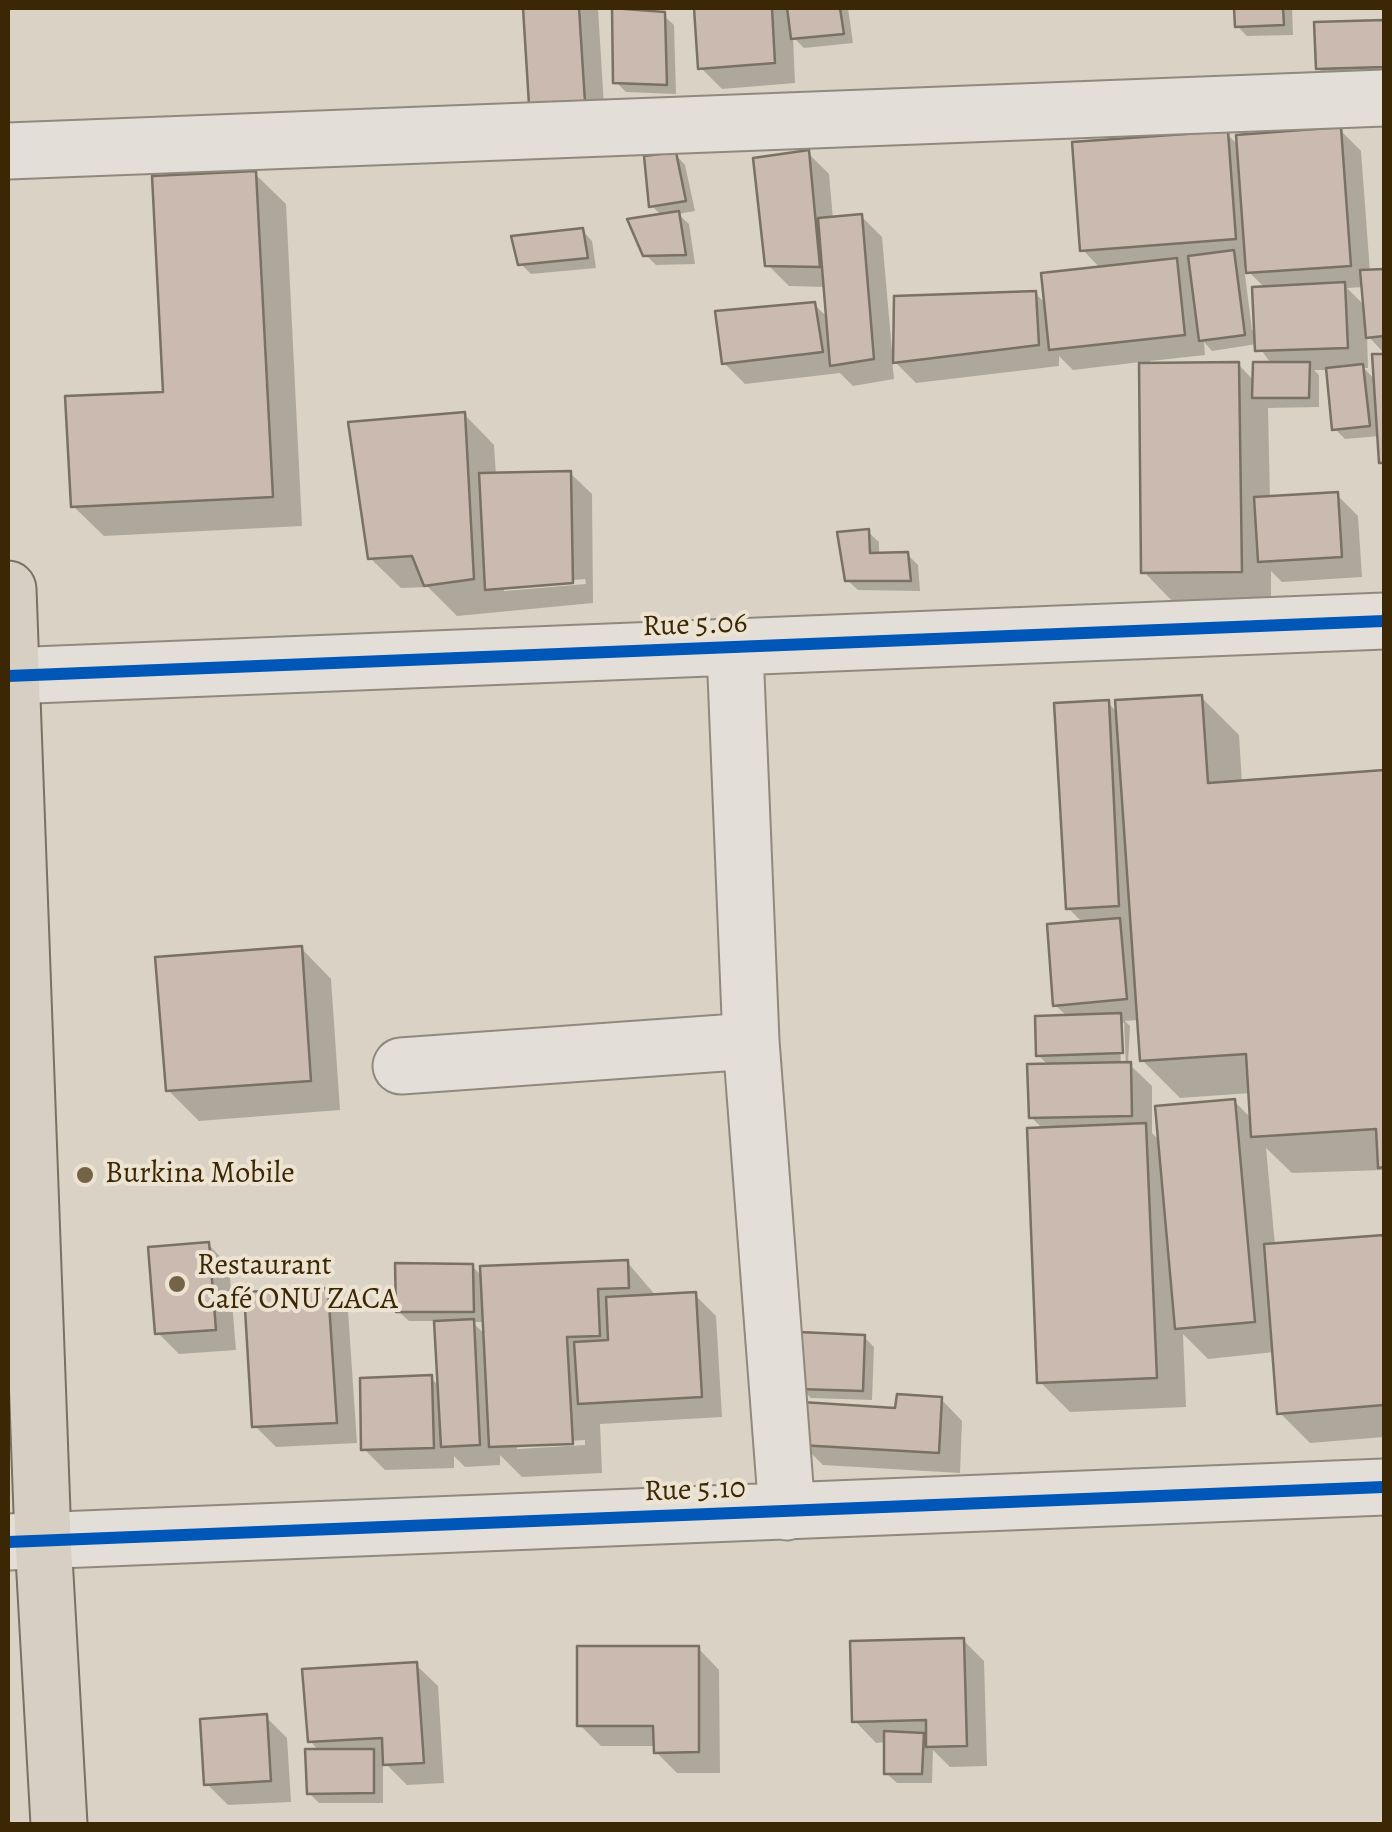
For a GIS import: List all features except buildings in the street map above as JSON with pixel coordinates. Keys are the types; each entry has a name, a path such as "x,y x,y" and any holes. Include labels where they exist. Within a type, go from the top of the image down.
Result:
{"main road":[{"path":"8,588 25,1541 59,1824"}],"street":[{"path":"8,151 1384,98"},
{"name":"Rue 5.06","path":"10,676 1384,622"},
{"path":"735,650 750,1041 786,1512"},
{"path":"402,1066 750,1041"},
{"name":"Rue 5.10","path":"25,1541 1384,1487"}],"cycle path":[{"path":"8,676 1384,621"},
{"path":"8,1542 1384,1487"}],"place":[{"name":"Burkina Mobile","path":"85,1175"},
{"name":"Restaurant Café ONU ZACA","path":"177,1284"}]}
